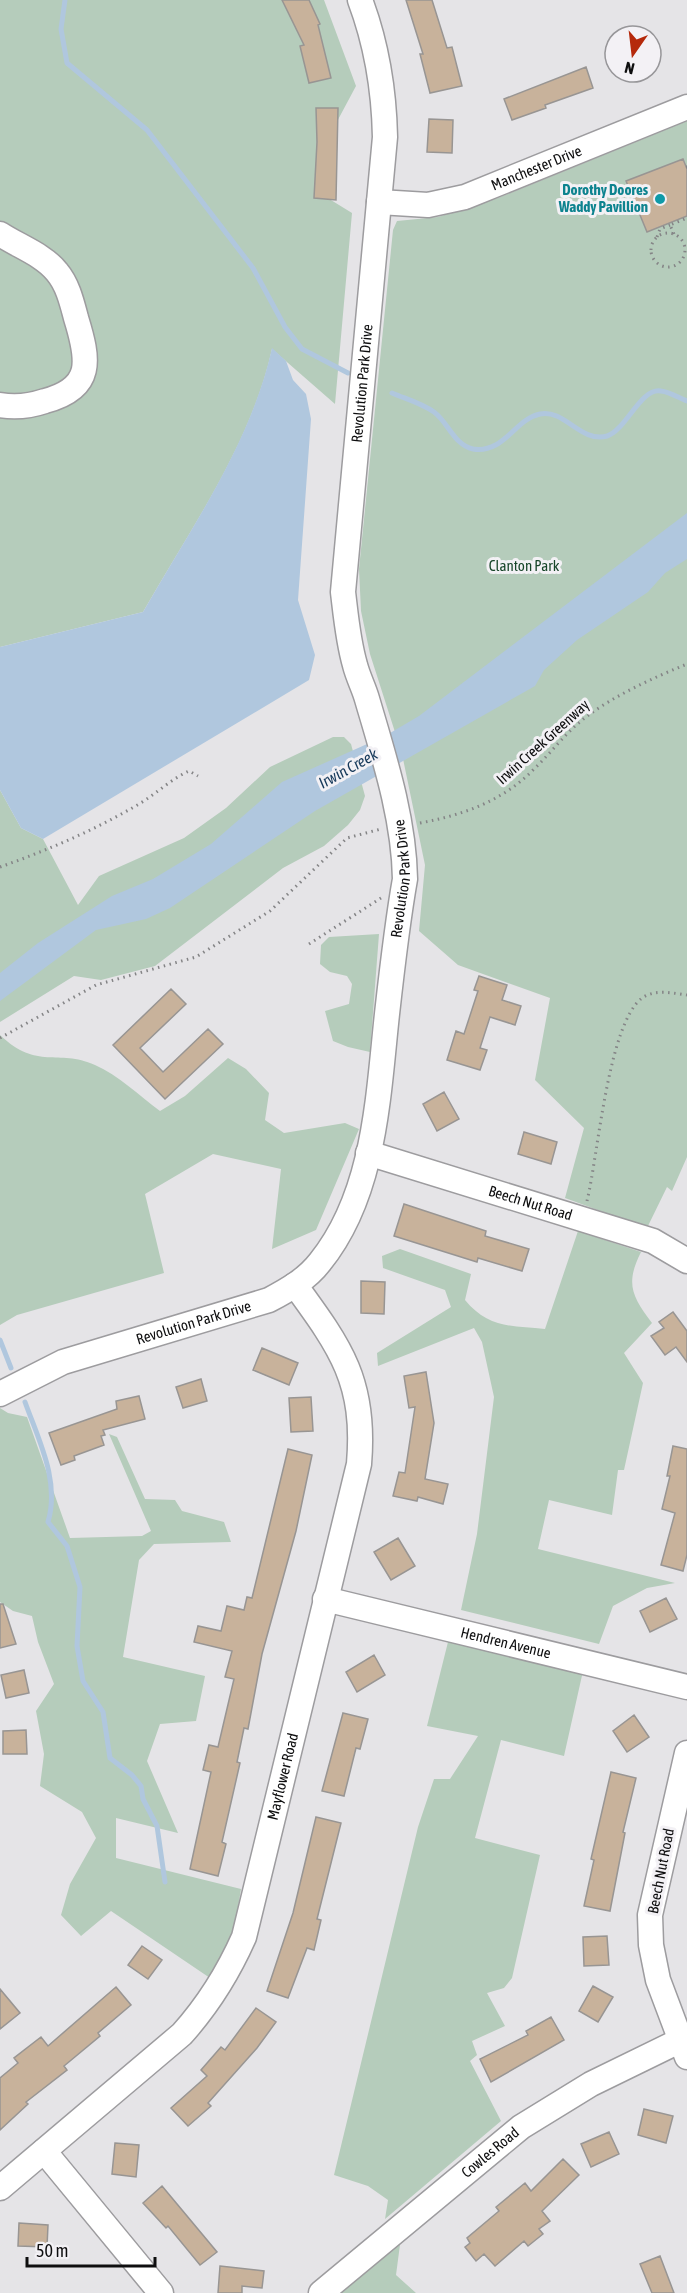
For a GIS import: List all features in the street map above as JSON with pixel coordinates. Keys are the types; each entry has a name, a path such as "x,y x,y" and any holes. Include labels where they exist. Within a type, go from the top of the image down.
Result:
{"street":[{"name":"Revolution Park Drive","path":"0,1394 63,1362 269,1300 295,1285 312,1271 331,1246 354,1196 368,1153 379,1093 405,879 404,851 390,785 355,667 347,629 344,592 385,137 384,99 374,43 360,0"},
{"name":"Manchester Drive","path":"379,202 428,205 465,197 687,107"},
{"path":"0,234 47,262 57,272 65,286 80,329 84,355 80,398 21,407 0,405"},
{"name":"Beech Nut Road","path":"368,1153 652,1241 687,1261"},
{"name":"Mayflower Road","path":"0,2188 182,2034 203,2010 237,1953 253,1904 359,1464 361,1420 356,1391 347,1364 332,1336 295,1285"},
{"name":"Hendren Avenue","path":"325,1599 687,1687"},
{"name":"Beech Nut Road","path":"683,2049 658,1980 651,1946 651,1915 687,1753"},
{"name":"Cowles Road","path":"321,2293 521,2127 591,2084 683,2049"},
{"path":"44,2151 161,2293"}],"path":[{"path":"670,225 686,250 684,259 675,267 659,265 651,251 660,230 670,225 687,218"},
{"path":"657,237 668,233 674,234"},
{"name":"Irwin Creek Greenway","path":"415,824 457,815 503,795 526,778 588,716 642,685 687,664"},
{"path":"0,867 39,853 99,825 140,803 189,771 198,776"},
{"path":"0,1038 96,985 196,957 270,911 332,851 355,834 385,828"},
{"path":"309,944 386,896"},
{"path":"585,1209 616,1052 627,1018 635,1005 651,994 687,995"}],"green space":[{"path":"0,0 324,0 356,86 325,144 326,197 352,213 335,404 272,349 250,418 235,452 143,612 0,647"},
{"name":"Clanton Park","path":"687,121 687,1157 672,1191 667,1187 647,1228 565,1198 584,1128 535,1080 550,998 458,965 419,931 425,865 402,754 370,654 361,611 359,569 393,230 397,221 438,217 498,198"},
{"path":"333,737 344,737 351,744 365,796 360,810 348,825 324,846 283,868 155,966 101,980 74,976 0,1022 0,790 21,828 43,839 78,905 99,876 184,838 226,808 270,767"},
{"path":"379,934 370,1052 333,1041 325,1011 349,1004 352,984 347,976 330,972 320,964 321,945 329,937"},
{"path":"0,1035 13,1046 37,1056 82,1060 104,1069 160,1111 185,1096 228,1058 246,1069 269,1093 265,1120 284,1133 345,1123 359,1129 316,1230 272,1249 281,1169 213,1154 145,1194 164,1273 17,1315 0,1325"},
{"path":"578,1231 641,1252 633,1273 633,1289 652,1323 624,1353 643,1383 624,1470 618,1470 612,1515 549,1500 538,1549 675,1583 647,1588 613,1606 599,1644 461,1610 477,1534 494,1397 482,1342 474,1328 378,1366 377,1353 451,1307 445,1290 383,1268 382,1256 400,1249 471,1274 465,1300 483,1316 501,1324 545,1329"},
{"path":"0,1408 8,1413 27,1417 70,1538 142,1536 151,1531 109,1434 117,1437 145,1499 175,1500 182,1511 224,1522 231,1542 154,1544 139,1560 123,1657 205,1676 196,1721 160,1724 147,1761 178,1833 116,1818 116,1858 241,1889 234,1932 210,1978 111,1911 81,1936 61,1915 70,1884 96,1838 82,1812 40,1786 44,1754 36,1711 54,1684 38,1642 32,1616 13,1611 0,1602"},
{"path":"449,1638 583,1671 564,1756 501,1740 475,1838 540,1855 512,1978 504,1988 487,1993 505,2026 472,2041 477,2055 470,2061 501,2121 385,2219 388,2200 368,2186 334,2175 418,1827 434,1779 450,1779 478,1736 427,1726"},
{"path":"401,2237 396,2275 416,2293 336,2293"}],"water":[{"path":"272,348 286,361 293,380 306,394 311,419 298,600 315,655 309,680 43,839 21,828 0,790 0,647 143,612 235,451 250,418"},
{"name":"Irwin Creek","path":"687,513 687,559 665,573 648,592 577,640 544,670 535,686 315,811 170,908 146,919 96,930 0,1001 0,973 38,943 112,896 153,879 211,844 282,782 385,736 419,716"}],"building":[{"path":"282,0 309,0 320,24 318,25 331,78 309,83 300,46 304,45"},
{"path":"406,0 432,0 447,48 452,47 462,86 430,93 420,54 423,54"},
{"path":"586,67 593,88 545,105 546,108 512,120 504,99"},
{"path":"316,108 338,108 336,200 314,198"},
{"path":"429,119 453,120 452,153 427,152"},
{"name":"Dorothy Doores Waddy Pavillion","path":"683,159 687,169 687,216 647,232 626,181"},
{"path":"479,976 507,985 502,1000 521,1006 515,1025 490,1017 480,1048 487,1050 480,1070 447,1060 456,1031 464,1034 478,991 474,990"},
{"path":"171,989 186,1004 140,1048 163,1072 208,1029 223,1044 165,1099 113,1045"},
{"path":"444,1092 459,1119 437,1131 423,1104"},
{"path":"524,1132 557,1142 551,1164 518,1154"},
{"path":"404,1204 486,1231 485,1236 529,1249 522,1271 478,1258 477,1262 394,1236"},
{"path":"361,1281 385,1282 384,1314 361,1313"},
{"path":"673,1312 687,1331 687,1362 676,1347 665,1355 651,1336 664,1328 659,1322"},
{"path":"262,1348 298,1363 289,1385 253,1370"},
{"path":"426,1372 434,1423 425,1479 448,1484 443,1504 418,1497 417,1501 393,1496 399,1472 405,1473 415,1407 409,1408 404,1376"},
{"path":"201,1379 207,1401 183,1408 176,1387"},
{"path":"139,1396 145,1419 103,1430 105,1435 101,1436 104,1445 74,1456 75,1460 61,1465 49,1433 117,1409 116,1401"},
{"path":"311,1397 313,1431 291,1432 289,1398"},
{"path":"673,1446 687,1449 687,1555 683,1571 661,1565 675,1513 662,1509 670,1476 667,1476"},
{"path":"288,1449 312,1455 296,1531 262,1654 248,1729 244,1728 237,1762 240,1763 222,1842 226,1844 218,1876 190,1869 211,1772 203,1770 209,1745 218,1747 234,1679 225,1677 232,1651 194,1642 198,1626 221,1631 227,1606 244,1610 247,1597 252,1598"},
{"path":"398,1538 415,1566 391,1580 374,1552"},
{"path":"666,1598 677,1619 650,1632 640,1611"},
{"path":"0,1604 3,1604 16,1644 0,1648"},
{"path":"374,1655 385,1675 357,1692 346,1672"},
{"path":"24,1670 29,1693 6,1698 1,1675"},
{"path":"343,1713 368,1719 360,1749 356,1748 344,1796 322,1791"},
{"path":"634,1715 649,1737 627,1752 613,1731"},
{"path":"26,1730 27,1754 3,1754 3,1731"},
{"path":"611,1772 636,1778 623,1832 625,1833 610,1911 584,1906 594,1860 591,1859"},
{"path":"316,1817 341,1823 317,1919 321,1920 314,1950 307,1948 288,1998 267,1991 293,1913"},
{"path":"607,1936 609,1965 584,1966 583,1937"},
{"path":"142,1946 162,1960 148,1979 128,1965"},
{"path":"593,1986 613,1997 598,2022 579,2011"},
{"path":"116,1987 131,2005 98,2033 100,2036 64,2066 67,2070 26,2102 28,2104 0,2130 0,2078 18,2063 14,2058 41,2037 48,2046"},
{"path":"0,1989 20,2013 0,2029"},
{"path":"256,2008 276,2022 257,2048 208,2103 211,2106 188,2126 171,2108 207,2076 201,2070 221,2047 225,2050"},
{"path":"551,2017 564,2040 491,2082 480,2059 528,2035 526,2031"},
{"path":"644,2109 673,2116 666,2143 638,2135"},
{"path":"609,2132 619,2154 591,2167 581,2144"},
{"path":"115,2143 139,2145 136,2177 112,2174"},
{"path":"563,2159 579,2175 542,2211 550,2221 539,2229 543,2234 528,2246 524,2241 495,2266 484,2254 476,2261 465,2247 470,2243 467,2238 499,2211 496,2207 525,2183 531,2191"},
{"path":"162,2186 217,2252 200,2265 168,2226 166,2228 143,2203"},
{"path":"19,2223 48,2225 47,2247 18,2246"},
{"path":"660,2256 674,2293 652,2293 640,2264"},
{"path":"220,2266 264,2271 262,2288 242,2286 242,2293 218,2293"}],"waterway":[{"path":"65,0 61,29 67,63 147,130 253,268 285,327 302,349 348,373"},
{"path":"392,393 434,412 461,443 473,449 493,446 523,422 540,414 557,416 581,431 597,437 607,436 614,432 640,402 654,392 661,391 687,401"},
{"path":"0,1340 11,1368"},
{"path":"25,1402 42,1446 50,1476 51,1507 48,1522 67,1546 80,1587 77,1646 83,1681 103,1712 110,1758 132,1775 141,1786 143,1799 157,1826 165,1882"}],"place":[{"name":"Dorothy Doores Waddy Pavillion","path":"660,199"}]}
